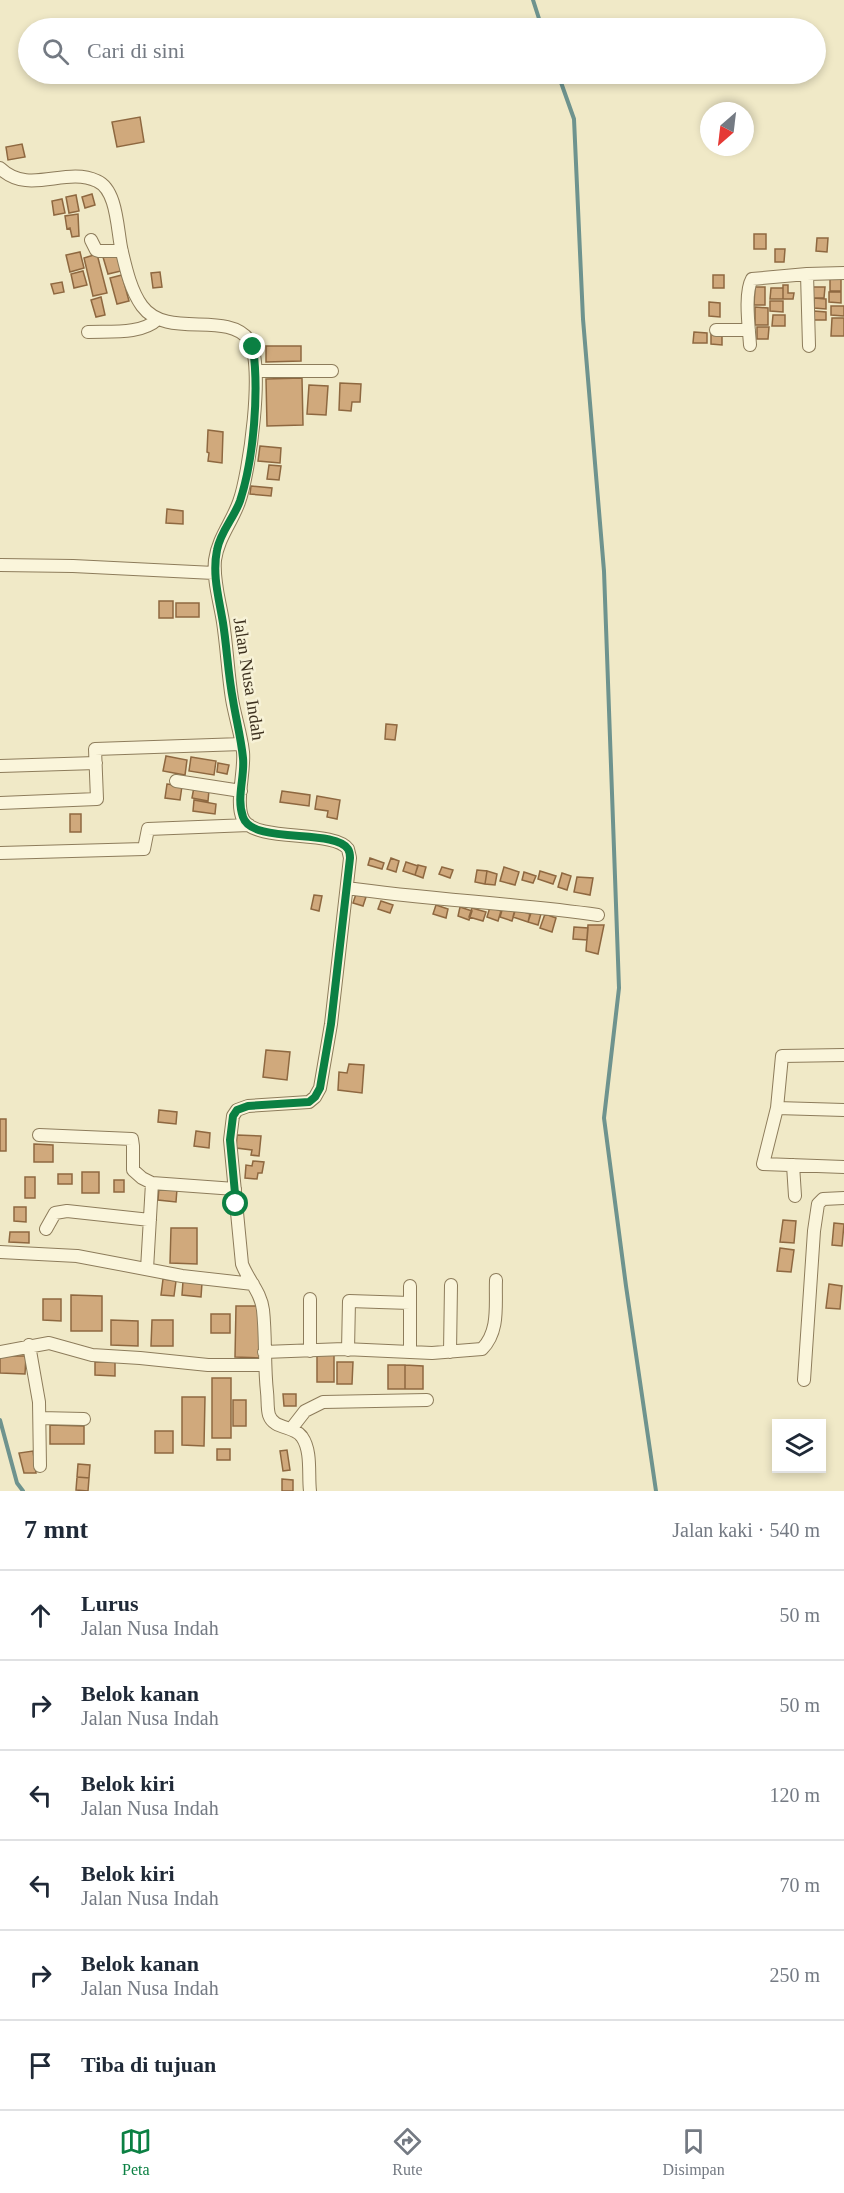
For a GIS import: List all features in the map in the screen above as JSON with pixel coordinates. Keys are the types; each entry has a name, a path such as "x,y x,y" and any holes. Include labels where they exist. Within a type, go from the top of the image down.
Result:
{"street":[{"path":"0,168 10,177 28,182 76,177 99,182 106,188 113,201 122,251 136,296 144,308 158,319 135,330 88,332"},
{"path":"91,240 96,250 122,251"},
{"path":"750,345 748,286 752,279 844,273"},
{"path":"807,274 809,346"},
{"name":"Jalan Nusa Indah","path":"158,319 226,327 240,332 253,347 256,370 251,452 238,505 217,547 214,573 233,703 242,744 244,764 241,810 243,819 249,825"},
{"path":"716,330 749,330"},
{"path":"256,370 332,371"},
{"path":"0,565 214,573"},
{"path":"0,803 97,799 95,749 242,744"},
{"path":"0,766 96,763"},
{"path":"176,781 241,791"},
{"path":"0,853 144,849 147,829 249,825 266,831 328,840 342,844 348,849 350,858 347,888 331,1024 320,1088 309,1102 248,1106 237,1110 233,1116 230,1140 242,1264 261,1299 263,1309 264,1365 269,1414 276,1424 291,1429 303,1439 308,1462 310,1491"},
{"path":"347,888 404,896 546,907 598,915"},
{"path":"844,1055 782,1056 777,1108 764,1164 844,1167"},
{"path":"777,1108 844,1110"},
{"path":"39,1135 132,1139 133,1170 141,1178 152,1183 235,1189"},
{"path":"793,1165 795,1196"},
{"path":"147,1269 152,1183"},
{"path":"804,1380 814,1231 818,1204 822,1199 844,1198"},
{"path":"46,1229 55,1213 66,1210 150,1220"},
{"path":"0,1252 77,1256 191,1277 253,1284"},
{"path":"264,1352 348,1350 450,1352 482,1349 490,1341 495,1329 496,1280"},
{"path":"450,1352 451,1285"},
{"path":"410,1286 410,1352"},
{"path":"309,1351 310,1299"},
{"path":"348,1350 350,1301 410,1303"},
{"path":"0,1352 29,1345 56,1343 92,1355 208,1365 264,1365"},
{"path":"29,1345 39,1402 40,1466"},
{"path":"291,1429 305,1411 323,1402 427,1400"},
{"path":"40,1418 84,1419"}],"building":[{"path":"140,117 144,142 117,147 112,122"},
{"path":"22,144 25,157 8,160 6,147"},
{"path":"92,194 95,205 85,208 82,197"},
{"path":"76,195 79,211 69,213 66,197"},
{"path":"62,199 65,213 54,215 52,201"},
{"path":"78,214 79,236 72,237 70,228 67,229 65,216"},
{"path":"754,234 766,234 766,249 754,249"},
{"path":"817,238 828,238 827,252 816,251"},
{"path":"775,249 785,249 784,262 775,262"},
{"path":"80,252 84,268 70,272 66,255"},
{"path":"97,254 107,293 93,296 84,258"},
{"path":"117,254 121,271 108,274 103,257"},
{"path":"83,271 87,285 74,288 71,274"},
{"path":"160,272 162,287 153,288 151,273"},
{"path":"122,275 129,301 117,304 110,278"},
{"path":"713,275 724,275 724,288 713,288"},
{"path":"830,275 841,275 841,291 830,291"},
{"path":"62,282 64,292 54,294 51,284"},
{"path":"783,285 788,285 788,293 794,293 793,299 783,299"},
{"path":"755,287 765,287 765,305 754,305"},
{"path":"813,287 825,287 824,298 813,298"},
{"path":"771,288 783,288 783,299 770,299"},
{"path":"829,292 841,292 841,303 829,302"},
{"path":"101,297 105,315 96,317 91,300"},
{"path":"814,298 826,299 826,309 814,308"},
{"path":"770,301 783,301 783,312 770,311"},
{"path":"709,302 720,303 720,317 709,316"},
{"path":"831,306 844,306 844,316 831,315"},
{"path":"755,307 768,308 768,325 755,325"},
{"path":"814,311 826,312 826,320 814,320"},
{"path":"773,315 785,315 785,326 772,326"},
{"path":"832,318 844,318 844,336 831,336"},
{"path":"757,327 769,327 768,339 757,339"},
{"path":"694,332 707,333 707,343 693,343"},
{"path":"711,334 722,335 722,345 711,344"},
{"path":"266,346 301,346 301,361 266,362"},
{"path":"302,378 303,425 267,426 266,379"},
{"path":"340,383 361,384 360,402 352,402 351,411 339,410"},
{"path":"309,385 328,386 326,415 307,414"},
{"path":"208,430 223,432 222,463 208,461"},
{"path":"260,446 281,448 280,463 258,461"},
{"path":"269,465 281,466 279,480 267,479"},
{"path":"251,486 272,488 271,496 250,494"},
{"path":"167,509 183,511 183,524 166,523"},
{"path":"159,601 173,601 173,618 159,618"},
{"path":"176,603 199,603 199,617 176,617"},
{"path":"386,724 397,725 395,740 385,739"},
{"path":"166,756 187,760 185,775 163,771"},
{"path":"191,757 216,761 214,775 189,771"},
{"path":"218,763 229,765 227,774 217,772"},
{"path":"167,784 182,786 180,800 165,798"},
{"path":"194,787 209,790 208,801 192,798"},
{"path":"282,791 310,795 309,806 280,802"},
{"path":"317,796 340,800 337,819 327,817 328,811 315,809"},
{"path":"194,800 216,804 215,814 193,811"},
{"path":"70,814 81,814 81,832 70,832"},
{"path":"370,858 384,863 382,869 368,865"},
{"path":"391,858 399,861 396,872 387,869"},
{"path":"406,862 418,866 415,875 403,871"},
{"path":"418,865 426,867 423,878 415,875"},
{"path":"442,867 453,870 450,878 439,874"},
{"path":"504,867 519,872 515,885 500,881"},
{"path":"477,870 487,871 485,884 475,882"},
{"path":"487,871 497,874 495,885 485,884"},
{"path":"540,871 556,876 553,884 538,879"},
{"path":"524,872 536,876 533,883 522,880"},
{"path":"562,873 571,876 567,890 558,887"},
{"path":"577,877 593,878 590,895 574,892"},
{"path":"356,894 366,897 363,906 353,903"},
{"path":"314,895 322,896 319,911 311,909"},
{"path":"381,901 393,905 390,913 378,909"},
{"path":"436,905 448,909 446,918 433,914"},
{"path":"460,907 472,911 469,920 458,916"},
{"path":"490,907 501,911 498,921 487,917"},
{"path":"503,907 515,911 512,921 500,917"},
{"path":"472,908 486,912 483,921 469,917"},
{"path":"515,909 530,914 528,922 513,917"},
{"path":"532,910 541,914 538,925 528,922"},
{"path":"545,914 556,918 552,932 540,928"},
{"path":"588,925 604,925 598,954 586,951"},
{"path":"574,927 588,928 587,940 573,939"},
{"path":"266,1050 290,1052 287,1080 263,1077"},
{"path":"349,1064 364,1065 362,1093 338,1090 339,1072 347,1073"},
{"path":"159,1110 177,1112 176,1124 158,1122"},
{"path":"0,1119 6,1119 6,1151 0,1151"},
{"path":"196,1131 210,1133 209,1148 194,1146"},
{"path":"237,1135 261,1136 259,1156 251,1155 252,1150 236,1148"},
{"path":"34,1144 53,1145 53,1162 34,1162"},
{"path":"253,1161 264,1162 262,1173 258,1173 257,1179 245,1178 246,1165 252,1166"},
{"path":"82,1172 99,1172 99,1193 82,1193"},
{"path":"58,1174 72,1174 72,1184 58,1184"},
{"path":"25,1177 35,1177 35,1198 25,1198"},
{"path":"114,1180 124,1180 124,1192 114,1192"},
{"path":"159,1187 177,1189 176,1202 158,1200"},
{"path":"14,1207 26,1207 26,1222 14,1221"},
{"path":"783,1220 796,1221 794,1243 780,1242"},
{"path":"834,1223 844,1224 842,1246 832,1245"},
{"path":"171,1228 197,1228 197,1264 170,1263"},
{"path":"10,1232 29,1232 29,1243 9,1242"},
{"path":"780,1248 794,1250 791,1272 777,1271"},
{"path":"163,1279 176,1281 174,1296 161,1295"},
{"path":"183,1281 202,1283 201,1297 182,1295"},
{"path":"829,1284 842,1286 840,1309 826,1308"},
{"path":"71,1295 102,1296 102,1331 71,1331"},
{"path":"43,1299 61,1299 61,1321 43,1320"},
{"path":"236,1306 262,1306 261,1358 235,1357"},
{"path":"211,1314 230,1314 230,1333 211,1333"},
{"path":"111,1320 138,1321 138,1346 111,1345"},
{"path":"152,1320 173,1320 173,1346 151,1346"},
{"path":"317,1355 334,1355 334,1382 317,1382"},
{"path":"0,1356 26,1356 25,1374 0,1373"},
{"path":"95,1362 115,1362 115,1376 95,1375"},
{"path":"337,1362 353,1362 352,1384 337,1384"},
{"path":"388,1365 405,1365 405,1389 388,1389"},
{"path":"405,1365 423,1366 423,1389 405,1389"},
{"path":"212,1378 231,1378 231,1438 212,1438"},
{"path":"283,1394 296,1394 296,1406 284,1406"},
{"path":"182,1397 205,1397 204,1446 182,1445"},
{"path":"233,1400 246,1400 246,1426 233,1426"},
{"path":"50,1425 84,1426 84,1444 50,1444"},
{"path":"155,1431 173,1431 173,1453 155,1453"},
{"path":"217,1449 230,1449 230,1460 217,1460"},
{"path":"287,1450 290,1470 283,1471 280,1451"},
{"path":"33,1451 36,1473 24,1473 19,1453"},
{"path":"78,1464 90,1465 89,1478 77,1477"},
{"path":"77,1477 89,1478 88,1491 76,1490"},
{"path":"282,1479 293,1480 293,1491 282,1491"}],"waterway":[{"path":"533,0 539,18"},
{"path":"562,84 574,119 583,319 604,571 619,988 604,1118 656,1491"},
{"path":"0,1420 17,1483 23,1491"}],"route":[{"path":"236,1204 230,1140 233,1116 237,1110 248,1106 294,1105 309,1102 320,1088 331,1024 350,871 348,849 342,844 257,829 243,819 241,810 244,764 214,573 217,547 238,505 251,452 256,370 253,347"}]}
